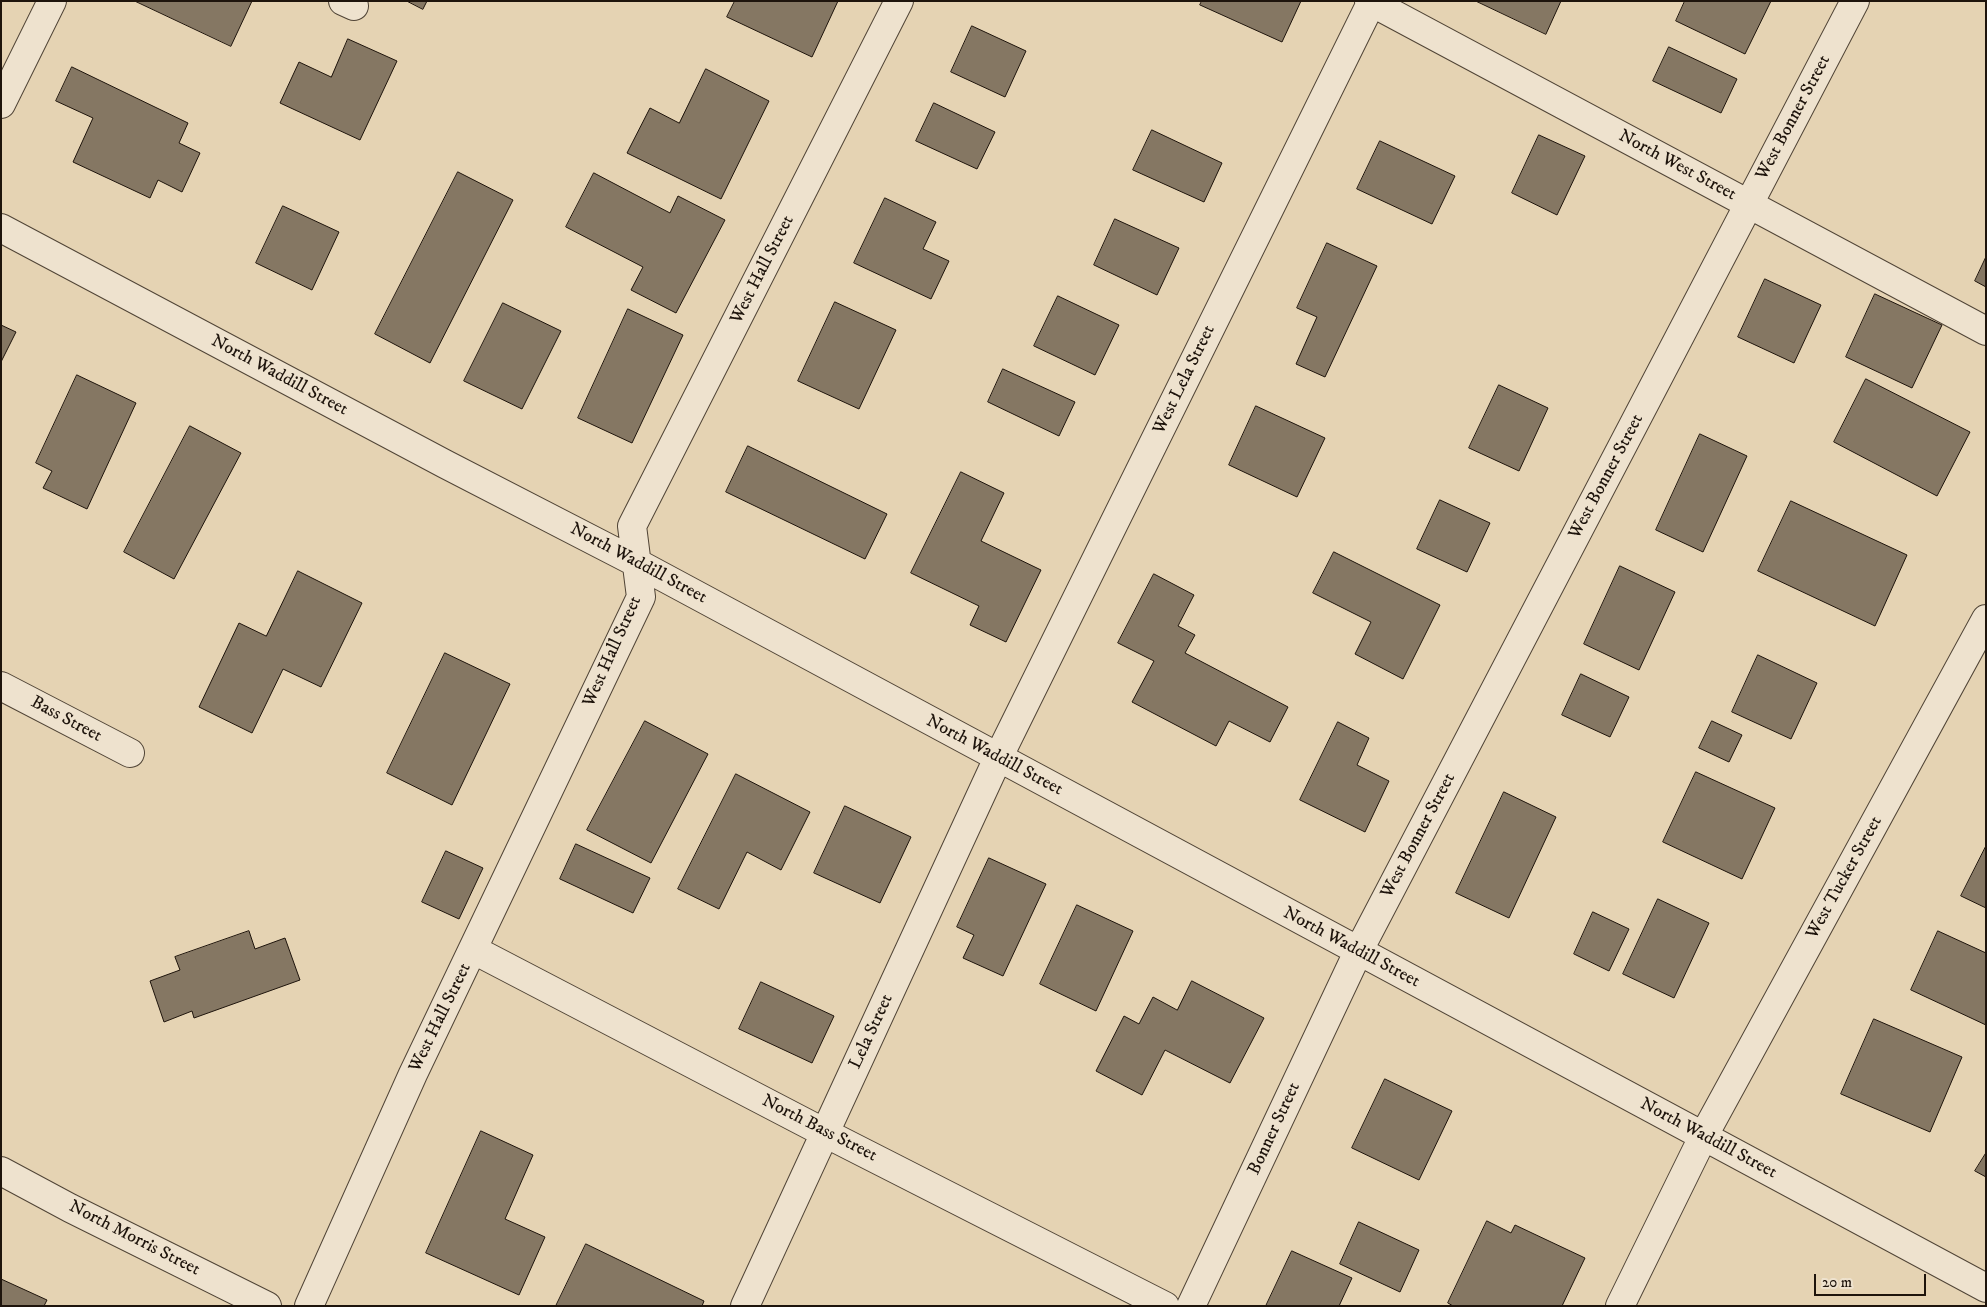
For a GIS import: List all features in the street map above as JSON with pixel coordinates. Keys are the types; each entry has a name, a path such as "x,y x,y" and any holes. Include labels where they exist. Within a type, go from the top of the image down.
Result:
{"street":[{"path":"1,104 52,1"},
{"name":"West Hall Street","path":"309,1306 414,1074 641,597 632,526 899,1"},
{"name":"West Bonner Street","path":"1358,952 1855,1"},
{"name":"North West Street","path":"1371,2 1986,331"},
{"name":"West Lela Street","path":"998,758 1371,2"},
{"name":"North Waddill Street","path":"1,228 445,464 636,563 1986,1288"},
{"name":"West Tucker Street","path":"1620,1306 1703,1137 1986,619"},
{"name":"Bass Street","path":"1,686 130,753"},
{"name":"Lela Street","path":"745,1306 998,758"},
{"name":"North Bass Street","path":"474,950 825,1133 1165,1306"},
{"name":"Bonner Street","path":"1191,1306 1358,952"},
{"name":"North Morris Street","path":"1,1171 70,1208 267,1306"}],"building":[{"path":"135,1 252,1 231,46"},
{"path":"407,1 427,1 423,9"},
{"path":"735,1 838,1 812,57 727,17"},
{"path":"1202,1 1301,1 1282,42 1200,5"},
{"path":"1476,1 1561,1 1546,34"},
{"path":"1685,1 1771,1 1745,54 1676,21"},
{"path":"972,26 1026,51 1005,97 951,72"},
{"path":"348,39 397,61 360,140 280,103 299,62 331,77"},
{"path":"1669,47 1737,79 1721,113 1653,81"},
{"path":"72,67 188,123 179,143 200,153 182,192 158,180 150,198 73,162 93,118 56,101"},
{"path":"706,69 769,101 721,199 627,153 650,108 679,123"},
{"path":"934,103 995,132 977,169 916,141"},
{"path":"1152,130 1222,163 1204,202 1133,170"},
{"path":"1539,135 1585,156 1557,215 1512,193"},
{"path":"1380,141 1455,176 1432,224 1357,189"},
{"path":"458,172 513,200 430,363 375,334"},
{"path":"594,173 670,213 678,196 725,220 676,313 631,290 643,267 566,227"},
{"path":"885,198 936,222 923,249 949,261 931,299 854,263"},
{"path":"283,206 339,232 312,290 256,263"},
{"path":"1115,219 1179,248 1157,295 1094,265"},
{"path":"1327,243 1377,266 1325,377 1296,364 1317,317 1297,308"},
{"path":"1986,257 1986,287 1975,281"},
{"path":"1765,279 1821,305 1794,363 1738,337"},
{"path":"1875,294 1942,325 1912,388 1846,357"},
{"path":"1058,296 1119,325 1095,375 1034,346"},
{"path":"835,302 896,330 859,409 798,381"},
{"path":"503,303 561,331 522,409 464,381"},
{"path":"628,309 683,335 632,443 578,418"},
{"path":"1,325 16,332 1,362"},
{"path":"1003,369 1075,402 1059,436 988,402"},
{"path":"77,375 136,403 87,509 43,488 52,471 36,463"},
{"path":"1866,379 1970,432 1937,496 1834,442"},
{"path":"1499,385 1548,408 1519,471 1469,448"},
{"path":"1256,406 1325,438 1297,497 1229,465"},
{"path":"190,426 241,453 174,579 124,552"},
{"path":"1700,434 1747,456 1703,552 1656,530"},
{"path":"748,446 887,514 865,559 726,492"},
{"path":"961,472 1004,493 981,541 1041,570 1006,642 970,625 979,606 911,573"},
{"path":"1440,500 1490,523 1467,572 1417,549"},
{"path":"1791,501 1907,555 1875,626 1758,571"},
{"path":"1334,552 1440,605 1403,679 1355,654 1371,622 1313,593"},
{"path":"1620,566 1675,592 1639,670 1584,644"},
{"path":"298,571 362,603 321,687 283,669 252,733 199,707 239,623 266,636"},
{"path":"1154,574 1194,595 1178,626 1195,635 1185,653 1288,707 1270,742 1229,721 1216,746 1132,702 1154,661 1118,643"},
{"path":"445,653 510,684 452,805 387,773"},
{"path":"1758,655 1817,683 1791,739 1732,712"},
{"path":"1581,674 1629,697 1610,737 1562,715"},
{"path":"645,721 708,754 651,863 587,830"},
{"path":"1712,721 1742,735 1729,762 1699,748"},
{"path":"1338,722 1369,738 1357,765 1389,781 1365,832 1300,800"},
{"path":"1696,772 1775,808 1742,879 1663,842"},
{"path":"736,774 810,812 781,870 747,852 719,909 678,889"},
{"path":"1504,792 1556,817 1509,918 1456,893"},
{"path":"845,806 911,837 880,903 814,873"},
{"path":"576,844 650,878 633,913 560,879"},
{"path":"1986,846 1986,908 1961,896"},
{"path":"446,851 483,868 459,919 422,902"},
{"path":"989,858 1046,884 1003,976 963,958 974,935 957,927"},
{"path":"1658,899 1709,923 1674,998 1623,974"},
{"path":"1077,905 1133,931 1096,1011 1040,984"},
{"path":"1593,912 1629,929 1609,971 1574,954"},
{"path":"249,931 255,949 285,938 300,980 194,1018 192,1011 164,1022 150,981 180,970 175,957"},
{"path":"1938,931 1986,953 1986,1025 1911,990"},
{"path":"1192,981 1264,1018 1230,1083 1165,1050 1142,1095 1096,1071 1124,1016 1139,1024 1153,997 1177,1010"},
{"path":"761,982 834,1016 812,1063 739,1029"},
{"path":"1874,1019 1962,1057 1930,1132 1841,1094"},
{"path":"1385,1079 1452,1111 1419,1180 1352,1148"},
{"path":"481,1131 533,1155 505,1219 545,1237 519,1295 426,1253"},
{"path":"1986,1153 1986,1177 1975,1171"},
{"path":"1487,1221 1511,1233 1515,1225 1585,1258 1562,1306 1453,1306 1448,1303"},
{"path":"1359,1222 1419,1250 1400,1292 1340,1264"},
{"path":"586,1244 704,1301 702,1306 556,1306"},
{"path":"1292,1251 1352,1278 1339,1306 1266,1306"},
{"path":"1,1279 47,1300 44,1306 1,1306"}]}
